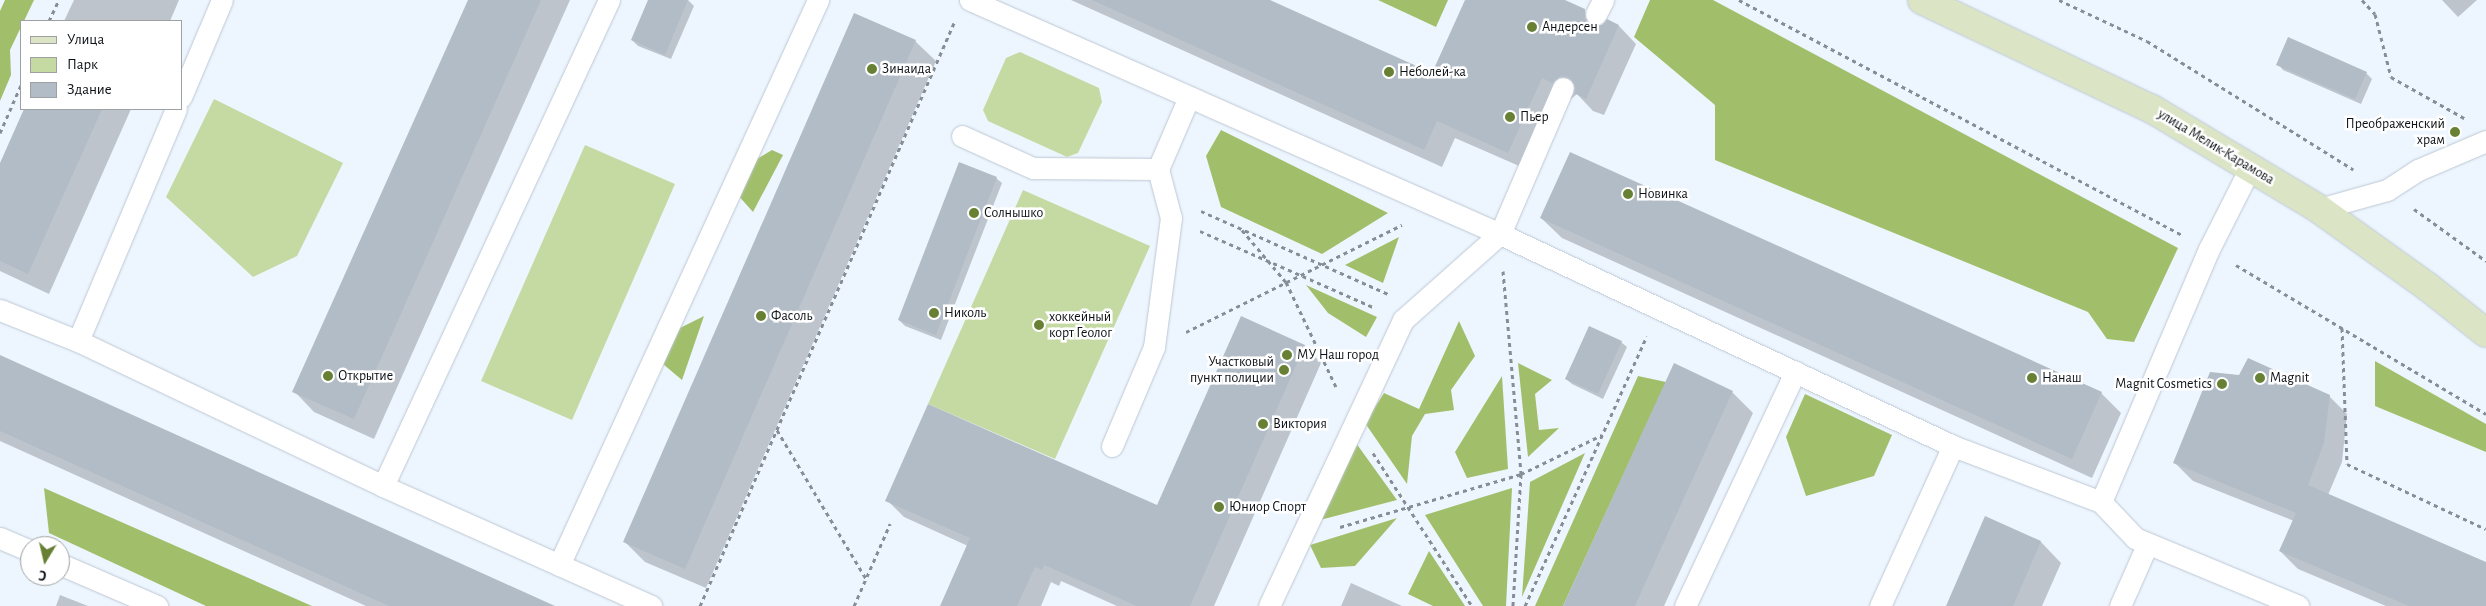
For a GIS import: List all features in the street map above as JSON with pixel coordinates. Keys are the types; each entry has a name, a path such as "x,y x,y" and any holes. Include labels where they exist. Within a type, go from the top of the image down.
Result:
{"main road":[{"name":"улица Мелик-Карамова","path":"1922,0 2152,109 2319,209 2428,287 2486,333"}],"lane":[{"path":"182,95 222,0"},
{"path":"383,486 609,0"},
{"path":"559,565 818,0"},
{"path":"970,0 1500,234 1953,446 2101,502 2135,538 2298,606"},
{"path":"1269,606 1411,313 1500,234 1563,88"},
{"path":"1112,446 1154,347 1171,218 1158,169 1189,97"},
{"path":"78,341 176,110"},
{"path":"962,136 1033,168 1158,169"},
{"path":"2319,209 2387,190 2418,170 2486,141"},
{"path":"2101,502 2209,249 2250,168"},
{"path":"0,310 78,341 383,486 651,606"},
{"path":"1685,606 1795,372"},
{"path":"1880,606 1953,446"},
{"path":"0,538 20,547"},
{"path":"2120,606 2147,544"},
{"path":"70,568 157,606"}],"path":[{"path":"49,20 59,0"},
{"path":"1739,0 2209,249 2486,414"},
{"path":"2059,0 2147,41 2387,190 2486,262"},
{"path":"2362,0 2375,14 2390,77 2471,122"},
{"path":"700,606 956,18"},
{"path":"0,133 20,87"},
{"path":"1165,195 1320,265 1411,313"},
{"path":"1154,347 1439,207"},
{"path":"1171,218 1301,275 1411,313"},
{"path":"1500,234 1521,474 1512,606"},
{"path":"1525,606 1660,308"},
{"path":"2342,328 2347,464 2486,529"},
{"path":"777,430 866,578"},
{"path":"1300,539 1521,474 1602,435"},
{"path":"854,606 890,524"}],"green space":[{"path":"5,0 34,0 24,20 20,20 20,29 10,50 11,75 0,101 0,11"},
{"path":"1378,0 1448,0 1436,27"},
{"path":"1650,0 1713,0 2178,248 2134,342 2107,339 2088,312 1715,160 1715,105 1634,37"},
{"path":"1020,52 1099,88 1102,102 1078,153 1067,157 988,121 983,110 1006,58"},
{"path":"214,99 343,163 297,256 253,277 166,197"},
{"path":"1221,130 1388,213 1322,254 1221,207 1206,156"},
{"path":"585,145 675,184 572,420 481,381"},
{"path":"772,150 783,155 753,212 736,193 752,162"},
{"name":"хоккейный корт Геолог","path":"1023,190 1150,246 1055,459 928,404"},
{"path":"1399,237 1383,283 1345,265"},
{"path":"1306,285 1377,317 1366,337 1328,313"},
{"path":"704,316 682,380 663,364 676,330"},
{"path":"1459,321 1475,356 1451,390 1454,410 1425,414 1412,436 1407,484 1365,423 1384,393 1419,409"},
{"path":"2375,361 2486,424 2486,452 2375,406"},
{"path":"1518,363 1552,380 1535,394 1539,430 1559,428 1528,457"},
{"path":"1502,376 1508,469 1467,478 1455,452"},
{"path":"1638,376 1666,382 1563,606 1535,606"},
{"path":"1805,394 1892,435 1874,476 1806,496 1786,437"},
{"path":"1356,443 1397,500 1320,520"},
{"path":"1585,453 1522,597 1530,482"},
{"path":"44,488 312,606 206,606 70,543 70,536 55,536 49,533"},
{"path":"1512,488 1506,606 1483,606 1425,515"},
{"path":"1397,518 1355,566 1321,568 1310,545"},
{"path":"1429,551 1465,606 1433,606 1408,594"}],"building":[{"path":"468,0 541,0 354,419 292,392"},
{"path":"648,0 688,0 665,55 631,40"},
{"path":"1092,0 1270,0 1432,73 1465,0 1565,0 1585,9 1585,20 1591,25 1602,25 1607,19 1619,25 1586,99 1574,93 1575,86 1568,77 1561,76 1552,83 1542,78 1508,153 1437,121 1424,150"},
{"path":"854,13 916,40 685,569 623,542"},
{"path":"2288,37 2367,72 2355,99 2276,65"},
{"path":"24,110 102,110 28,274 0,261 0,163"},
{"path":"1570,152 2102,392 2072,459 1540,218"},
{"path":"959,162 997,177 936,335 898,320"},
{"path":"1241,316 1305,345 1190,606 1137,606 1044,565 1042,570 1035,567 1017,606 940,606 970,538 885,501 928,404 1157,505"},
{"path":"1589,326 1622,341 1598,394 1565,379"},
{"path":"0,355 555,606 389,606 0,431"},
{"path":"2248,358 2330,395 2324,443 2308,485 2486,562 2486,606 2409,606 2279,551 2296,513 2173,463 2210,372 2239,375"},
{"path":"1674,363 1733,391 1635,606 1563,606"},
{"path":"1985,516 2041,541 2013,606 1946,606"}],"place":[{"name":"Андерсен","path":"1532,27"},
{"name":"Зинаида","path":"872,69"},
{"name":"Неболей-ка","path":"1389,72"},
{"name":"Пьер","path":"1510,117"},
{"name":"Преображенский храм","path":"2455,132"},
{"name":"Новинка","path":"1628,194"},
{"name":"Солнышко","path":"974,213"},
{"name":"Николь","path":"934,313"},
{"name":"Фасоль","path":"761,316"},
{"name":"хоккейный корт Геолог","path":"1039,325"},
{"name":"МУ Наш город","path":"1287,355"},
{"name":"Участковый пункт полиции","path":"1284,370"},
{"name":"Открытие","path":"328,376"},
{"name":"Нанаш","path":"2032,378"},
{"name":"Magnit","path":"2260,378"},
{"name":"Magnit Cosmetics","path":"2222,384"},
{"name":"Виктория","path":"1263,424"},
{"name":"Юниор Спорт","path":"1219,507"}]}
